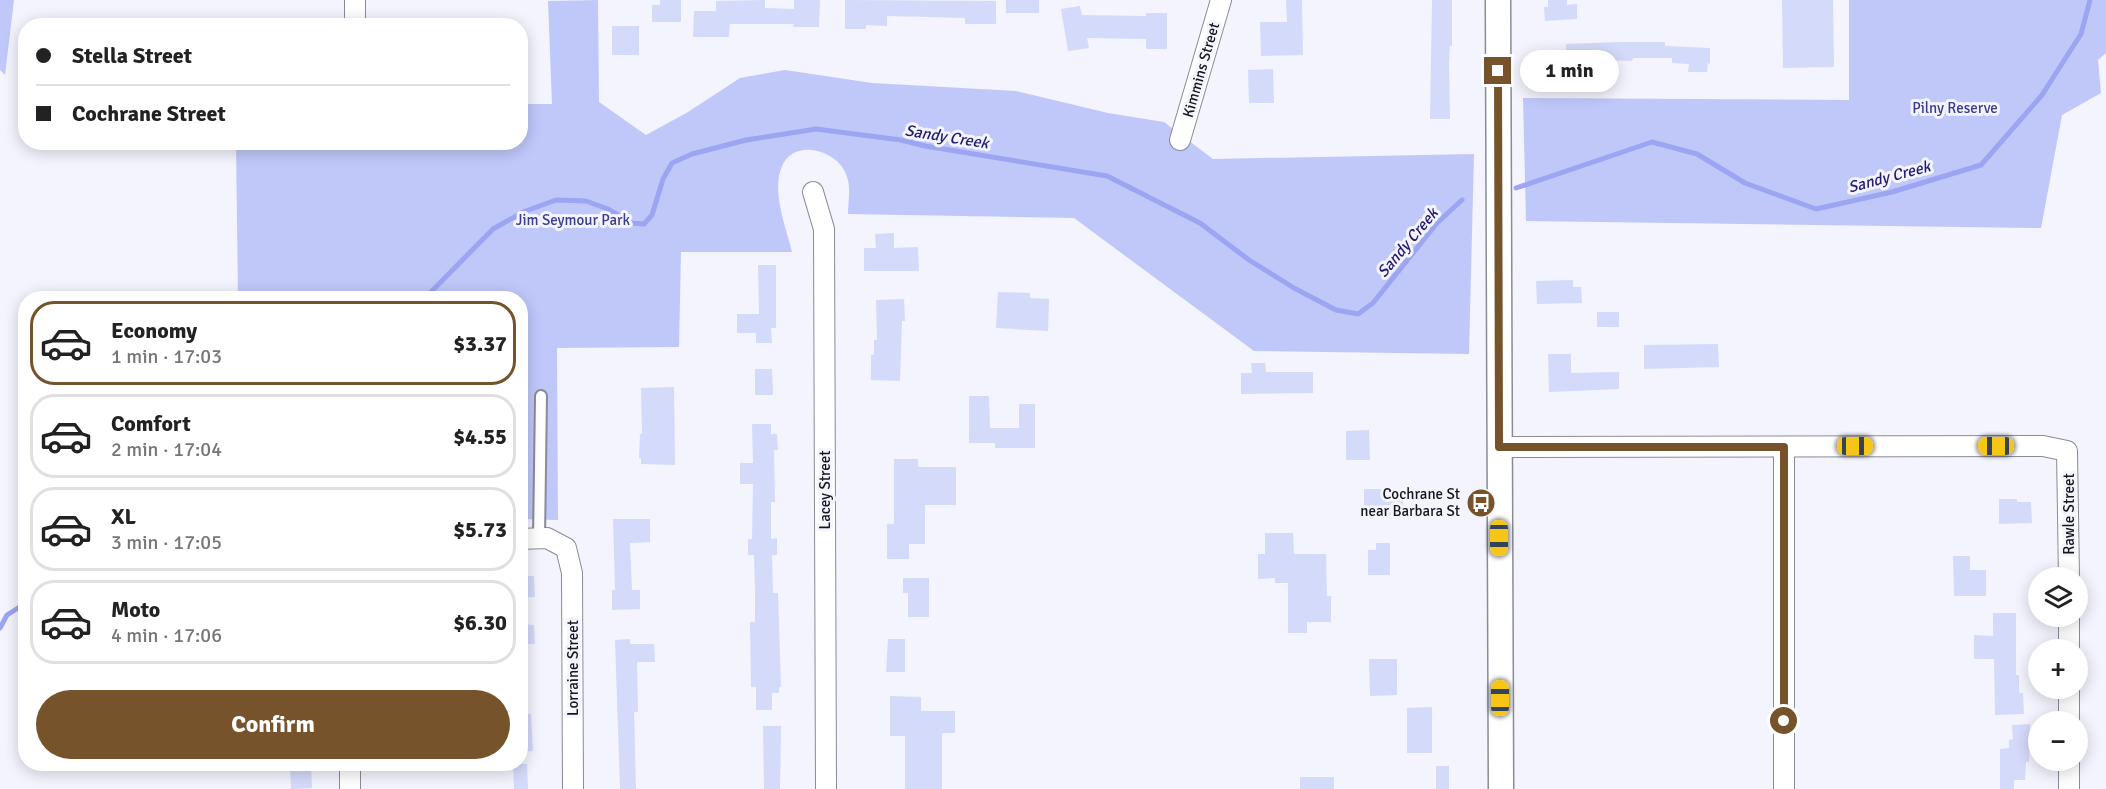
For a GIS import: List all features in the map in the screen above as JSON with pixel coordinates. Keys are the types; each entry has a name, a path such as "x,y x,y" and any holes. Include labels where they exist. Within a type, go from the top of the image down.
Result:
{"street":[{"path":"354,0 355,18"},
{"name":"Kimmins Street","path":"1180,140 1221,0"},
{"path":"1498,0 1501,789"},
{"name":"Lacey Street","path":"813,192 824,229 826,789"},
{"name":"Rawle Street","path":"1784,447 2043,446 2067,451 2069,567"},
{"path":"1499,447 1784,447 1784,789"},
{"name":"Lorraine Street","path":"530,538 547,538 566,548 572,573 573,789"},
{"path":"350,771 350,789"},
{"path":"2069,771 2069,789"}],"lane":[{"path":"530,538 541,396"}],"green space":[{"path":"0,0 14,0 5,75 0,70"},
{"name":"Jim Seymour Park","path":"598,0 599,102 646,135 688,112 740,78 785,70 872,83 1016,91 1108,113 1164,122 1213,159 1474,154 1469,354 1254,351 1074,218 848,214 849,185 843,168 827,154 806,150 788,157 779,176 779,198 792,252 681,252 679,347 557,348 558,520 528,519 528,291 238,291 236,150 528,150 528,104 552,104 548,1"},
{"name":"Pilny Reserve","path":"1849,0 2106,0 2106,53 2098,60 2101,93 2062,115 2041,228 1526,221 1523,98 1849,100"}],"building":[{"path":"660,0 681,0 681,22 652,22 652,5 660,5"},
{"path":"765,0 765,8 794,9 794,0 820,0 819,27 793,27 794,24 730,24 729,37 693,37 694,11 716,11 716,1"},
{"path":"845,0 996,1 996,24 965,24 965,18 887,16 887,26 866,25 866,29 845,29"},
{"path":"1006,0 1039,0 1039,13 1006,13"},
{"path":"1286,0 1302,0 1303,55 1261,56 1260,22 1287,22"},
{"path":"1432,0 1452,0 1452,46 1450,46 1449,63 1450,119 1430,119"},
{"path":"1548,0 1567,0 1567,5 1577,4 1577,19 1545,21 1544,7 1548,7"},
{"path":"1782,0 1833,0 1834,67 1783,68"},
{"path":"1080,6 1082,15 1146,16 1146,13 1167,13 1167,49 1146,49 1146,39 1087,38 1089,48 1068,51 1061,9"},
{"path":"612,26 639,26 639,55 612,55"},
{"path":"1665,42 1665,46 1710,48 1710,64 1708,63 1707,72 1688,72 1689,64 1672,63 1672,58 1633,58 1632,61 1606,60 1606,72 1567,72 1566,44"},
{"path":"1273,69 1274,103 1249,103 1248,70"},
{"path":"894,233 894,248 918,247 919,271 864,271 864,248 876,248 875,234"},
{"path":"758,265 776,265 776,328 771,328 772,343 756,343 756,333 737,333 737,314 759,314"},
{"path":"1573,280 1573,287 1581,287 1582,303 1537,304 1536,281"},
{"path":"998,292 1030,293 1030,298 1049,299 1048,331 996,328"},
{"path":"904,299 905,321 902,321 900,381 871,380 871,355 874,355 874,340 877,340 876,300"},
{"path":"1597,312 1619,312 1619,327 1597,327"},
{"path":"1718,344 1719,367 1644,369 1644,345"},
{"path":"1548,354 1571,354 1571,373 1619,372 1619,389 1549,392"},
{"path":"1251,363 1265,363 1266,372 1313,372 1313,393 1241,394 1241,373 1252,373"},
{"path":"755,369 772,369 773,395 755,395"},
{"path":"674,387 675,465 641,464 641,458 639,458 640,434 642,434 641,388"},
{"path":"969,396 989,396 990,428 1019,428 1019,404 1035,404 1035,448 995,448 995,443 969,443"},
{"path":"752,424 771,424 771,434 777,434 778,450 774,450 775,502 771,502 771,539 777,538 777,555 772,555 773,593 778,593 781,687 779,687 779,693 772,693 772,710 756,710 756,687 751,687 750,622 755,622 755,593 754,555 748,555 748,539 752,539 753,484 740,484 740,463 753,463"},
{"path":"1369,430 1370,460 1346,460 1346,431"},
{"path":"894,459 918,459 918,467 956,467 956,505 925,505 925,544 909,544 909,559 887,559 887,524 894,524"},
{"path":"1364,489 1403,489 1403,515 1364,515"},
{"path":"1999,499 2031,502 2032,523 1999,524"},
{"path":"613,519 650,519 650,542 630,543 632,590 640,590 640,609 612,610 612,590 615,590"},
{"path":"1265,533 1293,533 1294,554 1326,554 1327,596 1331,596 1331,622 1307,622 1307,633 1288,633 1288,583 1275,583 1275,578 1258,579 1258,554 1265,554"},
{"path":"1376,543 1390,543 1390,575 1368,575 1368,550 1376,550"},
{"path":"1953,556 1970,556 1970,570 1986,570 1986,596 1954,596"},
{"path":"528,576 534,576 535,597 528,597"},
{"path":"903,578 929,578 929,617 908,617 908,593 903,593"},
{"path":"1993,613 2016,613 2016,675 2019,675 2019,693 2023,693 2024,714 1995,715 1994,659 1974,659 1974,635 1993,636"},
{"path":"528,625 534,625 535,644 528,644"},
{"path":"630,639 630,644 654,644 655,662 637,662 638,712 634,712 636,789 620,789 615,640"},
{"path":"888,639 905,639 905,672 886,672"},
{"path":"1369,659 1397,659 1397,695 1370,696"},
{"path":"890,696 921,697 921,711 955,711 955,733 942,733 942,789 905,789 905,736 890,736"},
{"path":"1432,707 1432,753 1407,753 1407,708"},
{"path":"528,714 531,714 533,751 528,751"},
{"path":"2028,724 2028,762 2026,762 2025,780 2014,780 2014,789 2000,789 2000,749 2009,748 2009,740 2013,739 2012,725"},
{"path":"763,726 781,726 780,789 764,789"},
{"path":"1436,766 1449,766 1449,789 1436,789"},
{"path":"290,771 311,771 312,788 291,789"},
{"path":"513,771 527,771 528,789 514,789"},
{"path":"1300,777 1334,777 1334,789 1300,789"}],"waterway":[{"name":"Sandy Creek","path":"1516,188 1652,142 1697,154 1745,183 1816,209 1892,192 1981,165 2042,95 2081,34 2090,0"},
{"name":"Sandy Creek","path":"432,291 493,229 523,212 556,200 586,201 608,209 631,223 644,224 652,215 663,179 672,163 692,154 746,140 816,129 901,140 1107,176 1200,223 1249,260 1294,288 1336,310 1358,314 1373,303 1437,223 1462,200"},
{"name":"Sandy Creek","path":"0,628 7,615 18,608"}],"place":[{"name":"Cochrane St near Barbara St","path":"1481,503"}],"route":[{"path":"1498,71 1499,447 1784,447 1784,721"}]}
